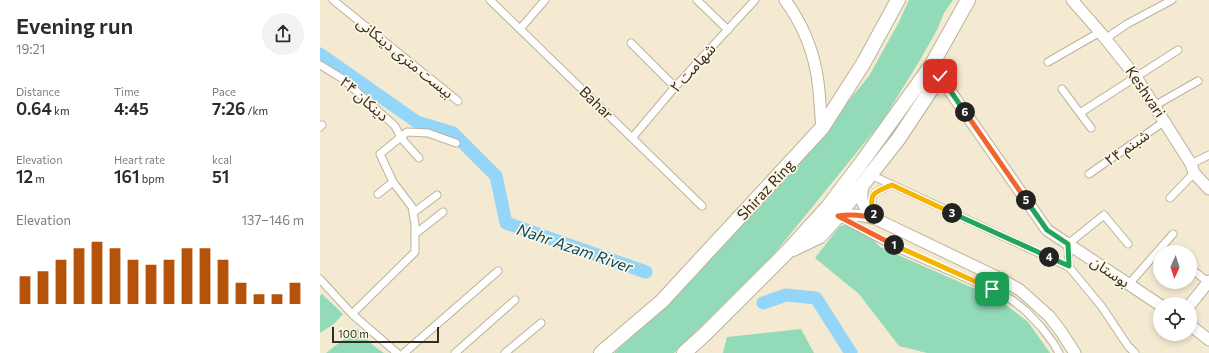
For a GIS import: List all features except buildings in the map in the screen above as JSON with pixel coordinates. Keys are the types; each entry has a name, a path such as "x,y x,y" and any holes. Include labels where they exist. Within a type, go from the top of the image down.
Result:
{"highway":[{"name":"Shiraz Ring","path":"601,353 662,301 822,128 863,64 898,0"},
{"path":"787,252 820,236 838,216 899,138 936,71 968,0"},
{"path":"684,353 787,252 827,208 862,162 936,71"}],"street":[{"name":"بیست متری دینکانی","path":"333,0 458,101"},
{"name":"Bahar","path":"490,0 702,206"},
{"path":"520,29 545,0"},
{"path":"697,0 728,30"},
{"name":"۲ شهامت","path":"632,138 675,87 755,0"},
{"path":"786,0 798,18 808,40 816,70 822,128"},
{"name":"Keshvari","path":"1072,0 1103,35 1136,77 1193,169 1209,189"},
{"path":"1048,62 1127,24 1172,0"},
{"path":"631,43 675,87"},
{"path":"1080,113 1178,50"},
{"name":"۲۴ دینکان","path":"320,65 343,79 395,126 401,138 419,158"},
{"name":"بوستان","path":"936,71 1047,230 1153,300"},
{"path":"1154,106 1198,81"},
{"path":"1062,89 1091,128"},
{"name":"۲۴ شبنم","path":"1089,174 1165,122"},
{"path":"352,314 415,252 415,224 412,207 392,182 380,154 407,132 428,133 456,142"},
{"path":"1170,198 1193,169 1209,155"},
{"path":"876,219 865,209 862,203 861,196 867,180 892,185 1069,266 1102,306 1128,346 1135,353"},
{"path":"378,194 392,182"},
{"path":"876,219 871,204 872,196 877,191 892,185"},
{"path":"413,213 437,195"},
{"path":"415,234 443,212"},
{"path":"838,216 852,214 863,215 876,219 999,278 1020,290 1048,316 1060,330 1075,353"},
{"path":"1069,266 1068,244 1104,215 1128,244"},
{"path":"838,216 897,248 992,289 1012,300 1026,311 1042,328 1059,353"},
{"path":"1128,284 1173,234"},
{"path":"404,353 498,271"},
{"path":"1195,297 1208,281 1197,273"},
{"path":"320,279 352,314 397,353"},
{"path":"455,353 515,300"},
{"path":"506,353 540,323"},
{"path":"1197,331 1209,340"}],"green space":[{"path":"909,0 953,0 944,13 937,30 920,60 883,120 774,254 674,353 614,353 694,278 806,153 869,76 899,22"},
{"path":"847,224 870,236 880,247 998,299 1028,322 1050,353 927,353 899,346 859,294 815,258 840,226"},
{"path":"322,294 343,314 334,324 320,333 320,296"},
{"path":"357,329 374,346 384,353 326,353"},
{"path":"801,329 814,353 723,353 727,337"}],"waterway":[{"name":"Nahr Azam River","path":"320,54 417,122 453,133 496,176 506,223 646,272"},
{"name":"Nahr Azam River","path":"763,303 786,295 816,298 851,353"}],"route":[{"path":"940,76 1047,230 1068,244 1069,266 892,185 877,191 872,196 871,204 876,219 863,215 852,214 838,216 897,248 992,289"}]}
